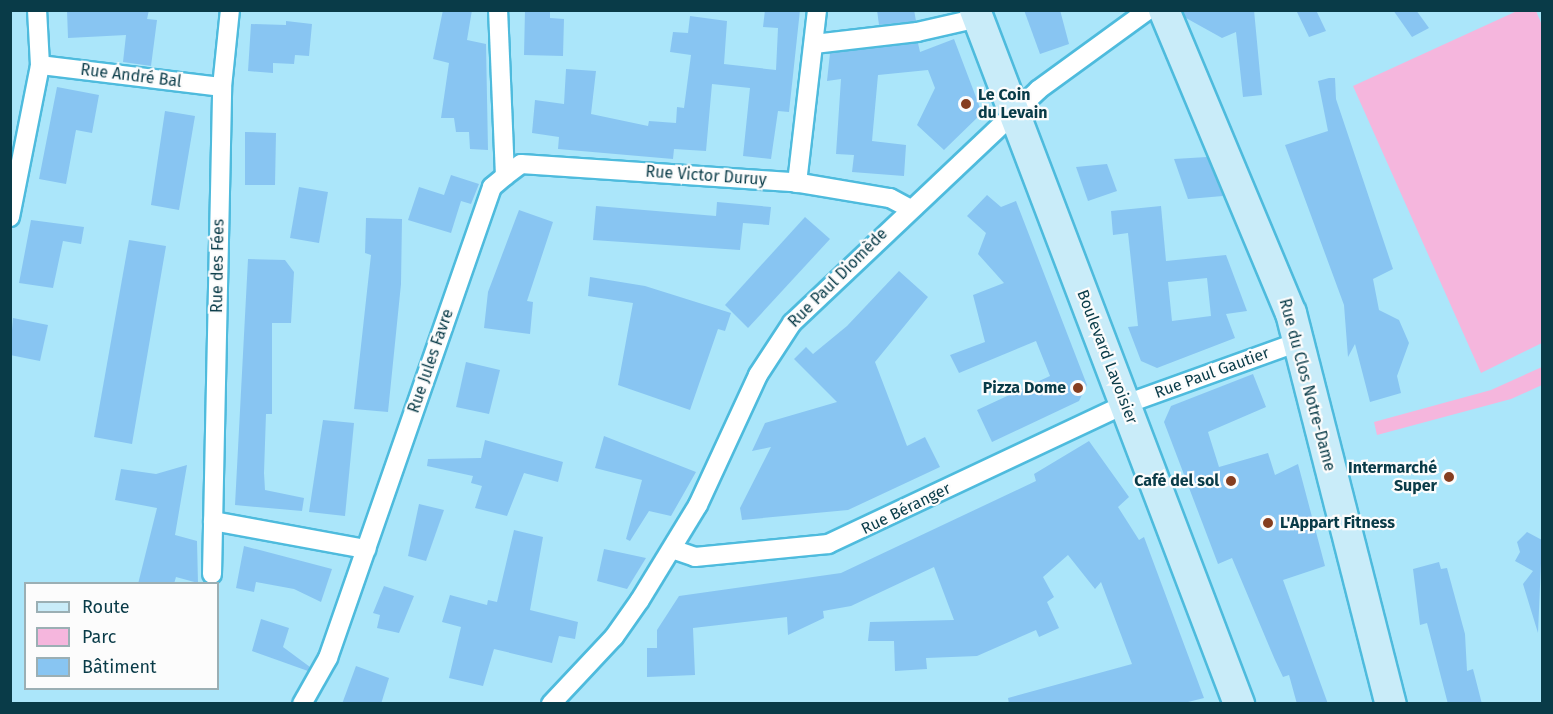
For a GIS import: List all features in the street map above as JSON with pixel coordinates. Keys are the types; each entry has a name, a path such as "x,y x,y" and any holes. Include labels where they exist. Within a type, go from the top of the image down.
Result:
{"main road":[{"name":"Rue du Clos Notre-Dame","path":"1164,10 1252,211 1298,342 1390,704"},
{"name":"Boulevard Lavoisier","path":"976,14 1239,704"}],"street":[{"path":"10,217 40,65 38,10"},
{"name":"Rue des Fées","path":"212,573 222,87 230,10"},
{"path":"498,10 505,176"},
{"path":"797,183 817,10"},
{"name":"Rue Paul Diomède","path":"551,704 614,637 672,549 772,350 818,295 909,208 1015,113 1148,10"},
{"path":"814,44 917,32 976,14"},
{"name":"Rue André Bal","path":"40,65 222,87"},
{"name":"Rue Victor Duruy","path":"505,176 521,164 797,183 890,198 909,208"},
{"name":"Rue Jules Favre","path":"302,704 328,658 492,187 505,176"},
{"name":"Rue Paul Gautier","path":"1126,404 1298,342"},
{"name":"Rue Béranger","path":"672,549 695,557 828,544 1126,404"},
{"path":"213,521 366,549"}],"green space":[{"path":"1517,11 1536,11 1542,25 1542,343 1481,373 1353,86"},
{"path":"1542,367 1542,385 1511,399 1377,435 1374,422 1491,390"}],"building":[{"path":"67,10 149,10 147,19 157,20 151,66 123,62 126,35 68,38"},
{"path":"443,10 472,10 467,40 486,44 488,150 470,149 469,132 456,132 454,118 441,118 449,63 433,59"},
{"path":"525,10 550,10 550,18 564,19 563,56 524,55"},
{"path":"765,10 800,10 789,112 778,111 771,159 743,156 750,88 712,84 706,151 674,149 673,159 558,149 559,137 532,133 535,100 564,104 566,69 596,71 591,114 648,126 649,121 676,123 677,107 684,108 691,55 670,52 673,32 688,33 690,16 727,21 724,64 776,70 778,28 763,27"},
{"path":"877,10 914,10 916,21 879,25"},
{"path":"1024,10 1060,10 1069,44 1040,54"},
{"path":"1183,10 1254,10 1262,95 1243,97 1236,32 1222,38 1186,18"},
{"path":"1296,10 1316,10 1326,31 1309,37"},
{"path":"1393,10 1416,10 1429,28 1412,37"},
{"path":"286,21 312,24 309,56 295,55 294,64 273,63 273,73 248,71 251,24 286,25"},
{"path":"954,39 982,113 944,150 917,125 935,88 928,70 878,75 872,141 906,145 904,176 852,172 854,155 836,154 841,79 827,81 830,53 918,43 920,52"},
{"path":"1335,78 1336,99 1393,269 1373,279 1379,310 1399,320 1409,343 1397,376 1401,393 1370,402 1355,344 1348,357 1344,305 1285,145 1328,131 1318,81"},
{"path":"57,87 99,95 92,133 76,130 66,184 39,179"},
{"path":"165,111 195,116 179,210 151,205"},
{"path":"245,132 276,133 275,185 245,185"},
{"path":"1207,157 1223,196 1188,199 1174,159"},
{"path":"1107,164 1117,191 1088,201 1076,167"},
{"path":"451,175 479,184 471,204 461,201 451,233 408,220 419,187 444,195"},
{"path":"299,187 328,192 319,243 290,238"},
{"path":"987,195 1001,207 1016,201 1087,385 1079,401 992,442 977,410 1050,376 1036,341 959,373 950,355 985,342 973,295 1004,283 978,254 986,233 967,216"},
{"path":"717,202 771,207 769,225 743,223 740,250 593,240 596,206 716,216"},
{"path":"1161,206 1166,261 1226,255 1247,311 1226,314 1235,338 1157,368 1141,361 1128,327 1138,326 1128,233 1113,235 1111,211","holes":["1207,278 1211,316 1172,321 1168,282"]},
{"path":"519,210 553,222 527,301 533,302 530,334 484,328 488,292"},
{"path":"805,217 830,239 748,328 725,305"},
{"path":"366,218 402,219 401,284 388,412 354,409 371,255 365,253"},
{"path":"31,220 84,227 81,244 63,241 53,288 19,283"},
{"path":"129,240 166,246 132,444 94,437"},
{"path":"248,259 285,260 294,272 291,323 272,323 272,414 266,414 264,473 265,490 304,498 302,511 235,505"},
{"path":"899,271 928,297 875,362 907,446 925,437 940,467 848,510 742,520 740,508 771,447 752,451 765,423 837,402 794,359 806,347 813,354 847,326"},
{"path":"590,277 645,286 731,313 725,331 718,329 690,410 618,385 633,303 588,296"},
{"path":"13,318 48,325 40,361 10,355"},
{"path":"466,362 500,370 489,414 456,407"},
{"path":"1253,374 1266,407 1208,432 1219,467 1268,453 1275,475 1298,464 1325,566 1283,580 1328,704 1297,704 1289,675 1283,677 1232,558 1218,564 1164,422 1171,406"},
{"path":"323,420 354,423 345,516 309,512"},
{"path":"604,436 696,472 671,516 649,511 630,541 626,539 642,480 595,468"},
{"path":"485,440 563,462 558,482 524,473 507,516 475,508 482,486 471,483 473,476 427,466 428,459 481,458"},
{"path":"1089,441 1129,497 1118,507 1139,540 1144,537 1204,698 1180,704 1009,704 1008,698 1132,664 1101,582 1095,589 1068,555 1043,577 1054,597 1047,602 1059,628 1039,637 1036,630 977,656 926,658 927,669 895,671 894,641 868,641 870,622 954,620 934,567 851,606 823,611 824,618 788,635 787,617 693,628 695,675 647,677 647,648 657,648 657,630 679,596 841,573 1036,481 1034,474"},
{"path":"187,465 175,535 197,541 198,582 176,577 175,582 138,582 157,508 115,500 121,469 156,474"},
{"path":"419,504 444,510 426,561 408,556"},
{"path":"514,530 543,537 530,610 578,622 575,639 559,636 552,663 494,649 483,686 449,678 461,627 442,622 450,595 487,605 488,600 497,602"},
{"path":"1527,532 1542,540 1538,633 1523,584 1533,571 1515,561 1520,552 1517,542"},
{"path":"244,546 332,569 321,602 294,589 256,582 254,592 236,588"},
{"path":"604,549 646,558 627,589 597,581"},
{"path":"1439,562 1441,569 1447,568 1465,634 1467,671 1473,669 1482,704 1448,704 1427,623 1420,625 1413,569"},
{"path":"384,586 414,596 399,633 377,628 380,615 373,613"},
{"path":"261,619 289,628 283,647 310,667 308,671 252,651"},
{"path":"356,666 389,678 381,704 342,704"}],"place":[{"name":"Le Coin du Levain","path":"966,104"},
{"name":"Pizza Dome","path":"1078,388"},
{"name":"Intermarché Super","path":"1449,477"},
{"name":"Café del sol","path":"1231,481"},
{"name":"L'Appart Fitness","path":"1268,523"}]}
